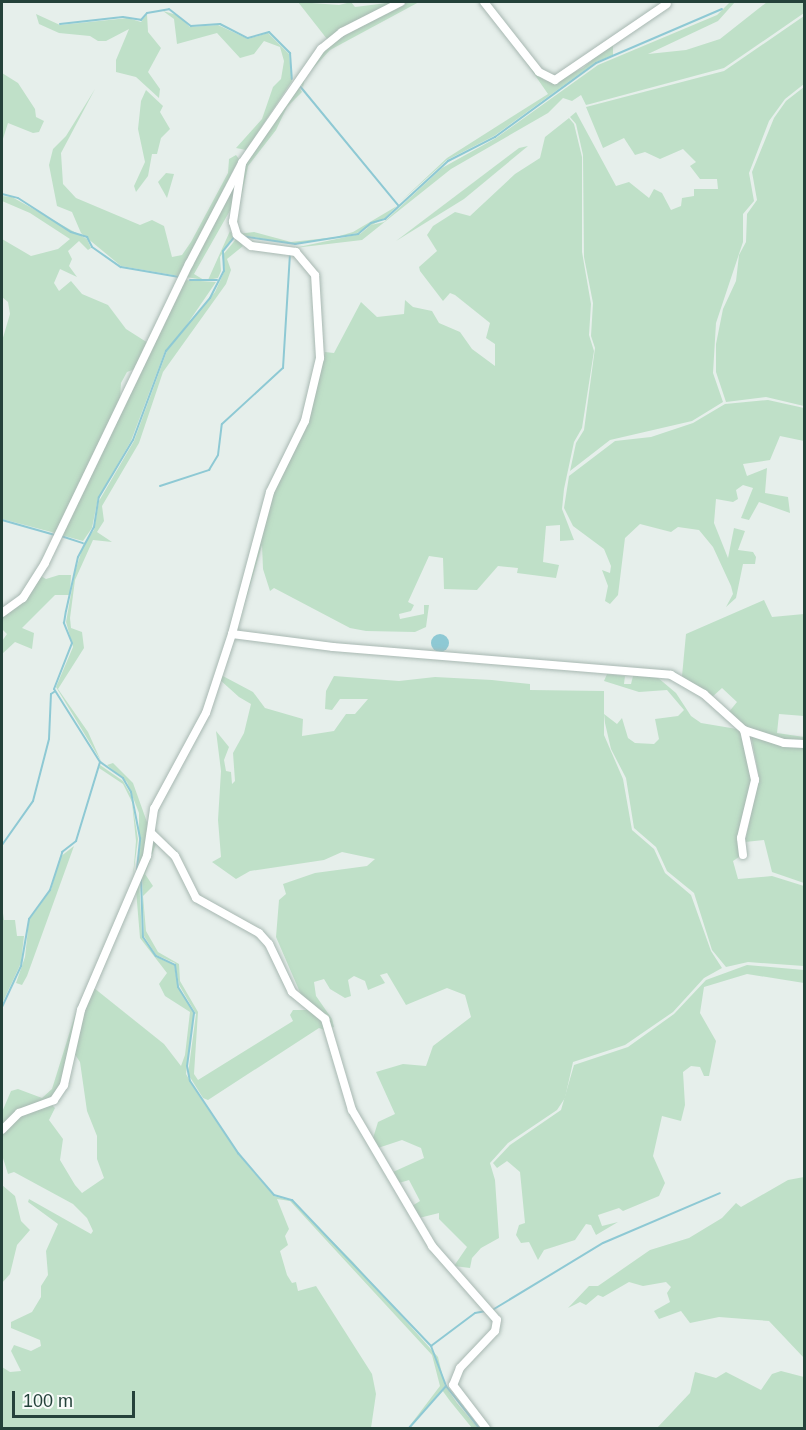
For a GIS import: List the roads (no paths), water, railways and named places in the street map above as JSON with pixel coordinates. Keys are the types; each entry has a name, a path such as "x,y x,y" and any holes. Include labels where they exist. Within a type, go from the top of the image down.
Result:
{"street":[{"path":"2,613 23,598 45,563 189,264 242,163 321,49 342,32 401,2"},
{"path":"484,2 539,72 555,80 581,66 615,37 667,4"},
{"path":"2,1130 19,1113 59,1095 66,1077 76,1023 147,856 154,808 164,783 200,727 232,634 266,506 276,478 302,433 320,358 318,302 311,266 296,252 251,246 233,230 242,163"},
{"path":"232,634 333,647 671,675 704,694 744,730 777,741 804,744"},
{"path":"743,855 741,838 755,780 744,730"},
{"path":"151,833 175,856 196,898 203,906 259,933 269,944 292,992 325,1019 352,1110 432,1246 497,1320 495,1331 460,1368 453,1385 486,1428"}],"water":[{"path":"440,634 448,639 449,643 444,651 440,652 432,647 431,643 436,635"}],"waterway":[{"path":"60,24 123,17 141,20 147,13 169,9 191,26 220,24 248,38 269,32 290,53 292,79"},
{"path":"241,236 295,244 358,234 371,223 385,219 448,161 495,137 596,63 722,9"},
{"path":"299,85 398,205"},
{"path":"2,194 18,198 71,232 87,237 92,247 121,267 179,277"},
{"path":"137,869 140,838 131,792 123,778 100,762 54,689 72,643 64,623 78,557 94,527 99,497 133,440 166,351 210,298 224,271 223,251 235,236"},
{"path":"160,486 209,470 218,455 222,424 283,368 290,255"},
{"path":"190,280 217,280"},
{"path":"2,520 55,535"},
{"path":"61,536 83,543"},
{"path":"2,845 33,801 49,739 51,694 54,692"},
{"path":"2,1007 21,966 29,919 50,890 62,852 76,841 100,762"},
{"path":"141,878 143,937 156,956 175,965 178,987 194,1013 187,1066 190,1081 238,1153 274,1195 292,1200 431,1346 446,1386 479,1428"},
{"path":"494,1309 603,1243 720,1193"},
{"path":"431,1346 475,1313 486,1311"},
{"path":"409,1428 446,1386"}]}
